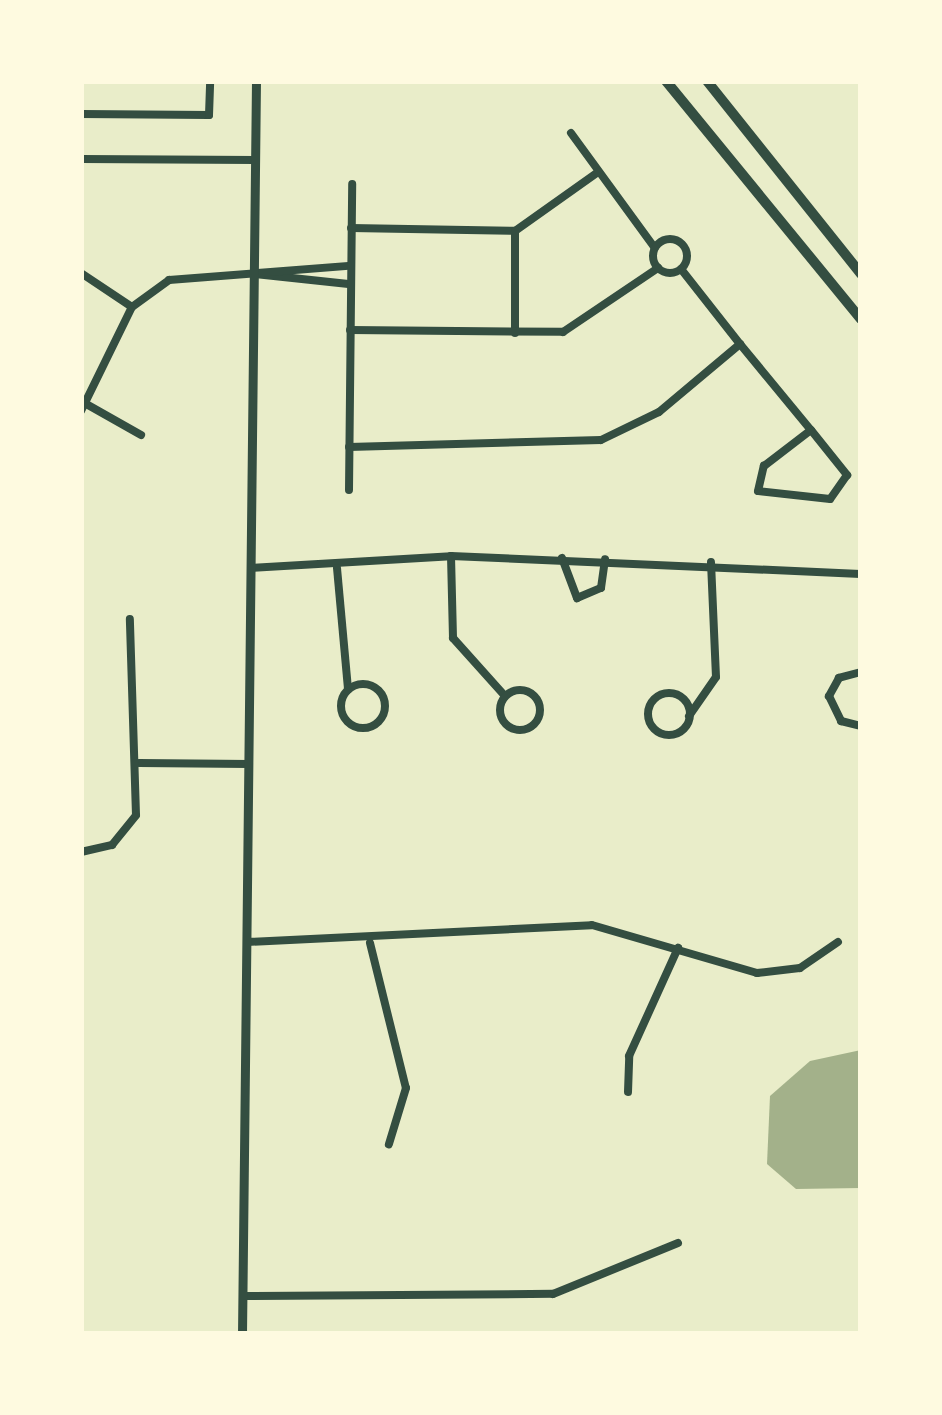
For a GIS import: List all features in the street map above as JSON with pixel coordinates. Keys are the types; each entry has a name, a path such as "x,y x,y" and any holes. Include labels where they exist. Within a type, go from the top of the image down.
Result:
{"main road":[{"path":"666,81 861,319"},
{"path":"706,81 861,274"}],"street":[{"path":"81,114 209,115 210,81"},
{"path":"242,1334 256,81"},
{"path":"571,133 655,248 658,268"},
{"path":"81,159 255,160"},
{"path":"351,228 515,231 598,172"},
{"path":"349,490 352,184"},
{"path":"515,231 515,333"},
{"path":"655,248 681,243 681,269 740,344 811,430 847,475 842,494 758,490 764,466 811,430"},
{"path":"296,283 297,265"},
{"path":"141,435 85,408 132,307 169,280 297,265 348,266"},
{"path":"350,330 515,333 581,328 658,268 681,269"},
{"path":"81,273 132,307"},
{"path":"254,273 296,283 348,284"},
{"path":"349,447 601,440 658,412 740,344"},
{"path":"251,568 337,568 451,556 711,562 861,574"},
{"path":"451,556 453,638 505,696 505,724 537,721 535,696 505,696"},
{"path":"562,558 577,598 601,588 605,559"},
{"path":"689,716 676,694 649,707 666,734 689,716 716,677 711,562"},
{"path":"337,568 348,690 346,721 377,724 380,692 348,690"},
{"path":"81,852 127,832 139,763 130,619"},
{"path":"861,672 839,678 829,696 841,722 861,726"},
{"path":"139,763 249,764"},
{"path":"247,942 370,943 550,924 613,927 678,948 786,972 838,942"},
{"path":"370,943 406,1088 389,1144"},
{"path":"628,1092 628,1056 678,948"},
{"path":"243,1295 553,1294 678,1244"}],"shaded area":[{"path":"861,1050 861,1188 796,1189 767,1164 770,1096 810,1061"}]}
